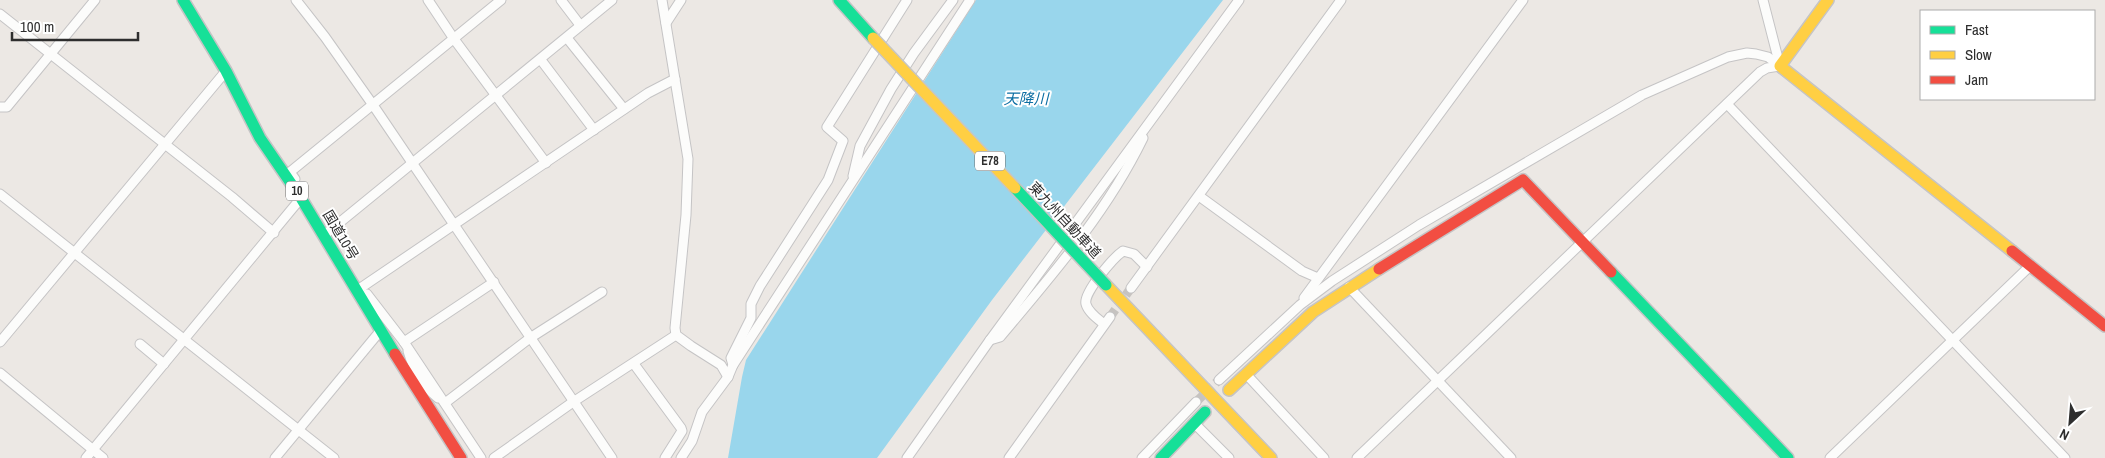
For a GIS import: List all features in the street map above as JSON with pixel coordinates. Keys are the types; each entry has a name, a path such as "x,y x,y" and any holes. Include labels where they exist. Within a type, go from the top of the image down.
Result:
{"main road":[{"name":"国道10号","path":"183,0 226,71 260,138 301,198 381,330 415,380 459,457"},
{"name":"東九州自動車道","path":"839,0 1271,458"},
{"path":"1828,0 1780,66 2105,326"},
{"path":"1229,390 1313,312 1349,287 1523,180 1788,458"},
{"path":"1161,458 1201,417"}],"street":[{"path":"0,107 7,107 94,0"},
{"path":"296,0 325,37 373,105 612,458"},
{"path":"428,0 454,39 546,163"},
{"path":"481,458 404,342 362,287 290,172 501,0"},
{"path":"562,0 580,25"},
{"path":"328,232 612,0"},
{"path":"662,0 688,159 686,215 675,328 676,335 722,365 728,377"},
{"path":"666,23 681,0"},
{"path":"733,366 731,358 751,318 750,304 828,180 843,141 826,127 907,0"},
{"path":"852,184 860,146 891,89 914,52 954,0"},
{"path":"682,458 692,441 702,412 728,377 733,366 970,0"},
{"path":"907,458 990,340 1086,211 1150,119 1239,0"},
{"path":"1131,288 1341,0"},
{"path":"1300,305 1523,0"},
{"path":"1764,0 1780,66"},
{"path":"0,14 232,197 274,233"},
{"path":"567,38 624,109"},
{"path":"1219,380 1300,305 1332,281 1420,225 1650,92 1728,57 1747,53 1768,57 1780,66"},
{"path":"540,60 594,130"},
{"path":"1357,458 1760,72 1768,68 1780,66"},
{"path":"0,342 163,144 226,71"},
{"path":"362,287 648,93 675,79"},
{"path":"1727,104 2065,458"},
{"path":"990,340 1000,338 1076,247 1143,139 1150,119"},
{"path":"0,194 334,458"},
{"path":"1199,196 1302,271 1318,278"},
{"path":"86,458 301,198"},
{"path":"1010,458 1107,320 1088,310 1085,303 1087,295 1101,274 1115,256 1123,251 1134,254 1147,267"},
{"path":"1830,458 2030,266"},
{"path":"404,342 494,282"},
{"path":"1349,287 1511,458"},
{"path":"445,402 530,338 602,292"},
{"path":"275,458 381,330"},
{"path":"494,458 573,402 676,335"},
{"path":"404,342 415,380 445,402"},
{"path":"140,344 164,364"},
{"path":"634,364 682,428 665,458"},
{"path":"0,373 103,458"},
{"path":"1246,374 1324,458"},
{"path":"1142,458 1195,403 1201,417 1229,458"}],"water":[{"name":"天降川","path":"976,0 1223,0 992,300 877,458 728,458 746,360"}],"tunnel":[{"path":"1110,317 1131,288"},
{"path":"1196,402 1219,380"}],"traffic: fast":[{"path":"183,0 226,71 260,138 301,198 395,354"},
{"path":"839,0 873,38"},
{"path":"1015,188 1106,285"},
{"path":"1611,272 1788,458"},
{"path":"1161,458 1205,412"}],"traffic: slow":[{"path":"1828,0 1780,66 2012,251"},
{"path":"873,38 1015,188"},
{"path":"1229,390 1313,312 1379,269"},
{"path":"1106,285 1271,458"}],"traffic: jam":[{"path":"1379,269 1523,180 1611,272"},
{"path":"2012,251 2105,326"},
{"path":"395,354 461,458"}]}
